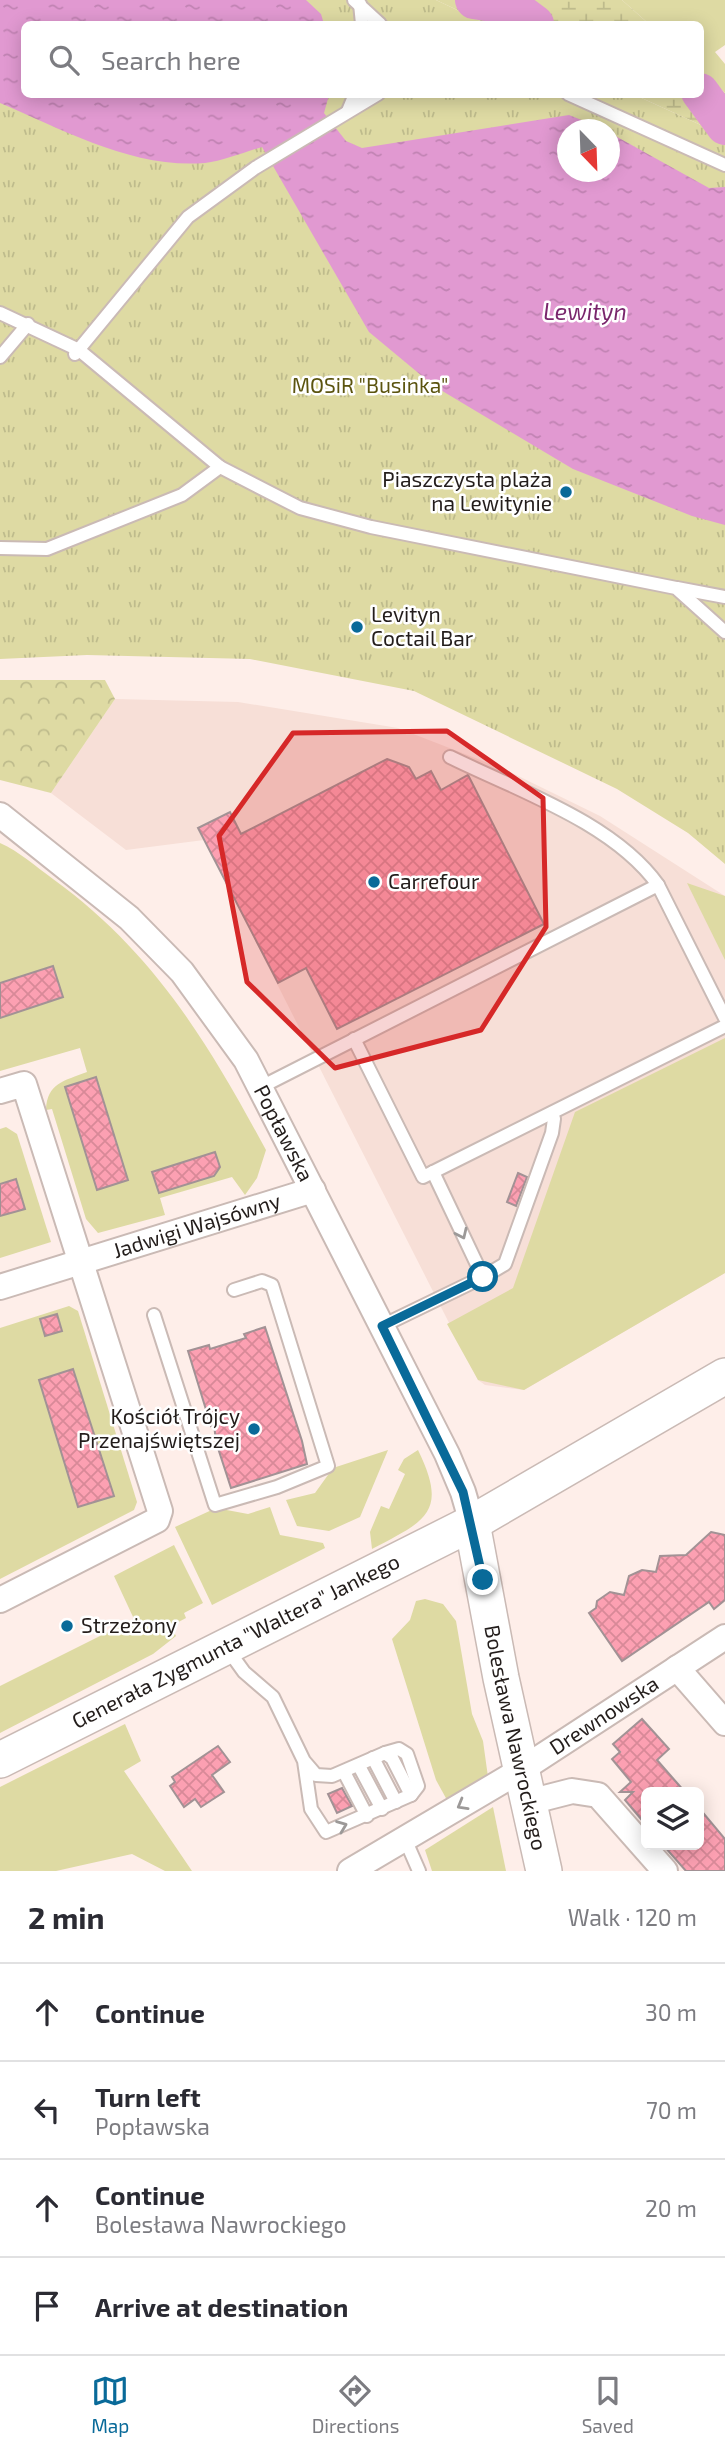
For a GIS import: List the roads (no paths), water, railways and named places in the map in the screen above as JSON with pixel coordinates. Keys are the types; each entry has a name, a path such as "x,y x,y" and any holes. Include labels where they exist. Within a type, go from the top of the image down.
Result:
{"street":[{"name":"Popławska","path":"0,815 129,918 182,972 246,1060 447,1454 463,1492 471,1522"},
{"path":"0,1091 24,1084 160,1511 157,1520 0,1600"},
{"name":"Jadwigi Wajsówny","path":"0,1287 313,1190"},
{"name":"Generała Zygmunta \"Waltera\" Jankego","path":"0,1760 471,1522 725,1376"},
{"name":"Bolesława Nawrockiego","path":"471,1522 544,1871"},
{"name":"Drewnowska","path":"350,1871 405,1839 525,1786 677,1668 725,1637"},
{"name":"Drewnowska","path":"677,1668 725,1723"},
{"name":"Drewnowska","path":"525,1786 598,1795 665,1871"}],"lane":[{"path":"357,2 361,21"},
{"path":"357,2 377,21"},
{"path":"348,111 353,98"},
{"path":"77,352 188,217 255,168 371,98"},
{"path":"577,98 725,165"},
{"path":"0,313 28,324 77,352 220,467 300,508 354,523 725,597"},
{"path":"0,357 28,324"},
{"path":"0,548 47,549 182,495 220,467"},
{"path":"676,588 725,632"},
{"path":"450,757 546,803 619,845 642,863 658,886 725,1018"},
{"path":"261,1087 658,886"},
{"path":"354,1039 423,1177 725,1026"},
{"path":"382,1326 505,1264 548,1144 554,1119 552,1113"},
{"path":"433,1172 483,1277"},
{"path":"154,1315 215,1505 277,1488 328,1466 272,1285 262,1281 234,1290"},
{"path":"226,1647 244,1672 273,1697 304,1761 316,1774 332,1776 399,1749 407,1754 418,1786 411,1795 326,1832 311,1810 304,1761"},
{"path":"379,1755 396,1802"},
{"path":"359,1766 382,1809"},
{"path":"344,1772 367,1816"},
{"path":"405,1839 419,1871"}],"water":[{"name":"Lewityn","path":"0,0 306,0 321,14 323,21 21,21 21,98 328,98 324,113 346,141 362,148 569,115 579,119 557,119 557,182 620,182 620,139 709,188 725,187 725,525 692,516 573,469 434,386 369,332 262,147 205,163 178,163 125,154 0,103"}],"waterway":[{"path":"474,0 511,6 531,21"},
{"path":"704,97 725,126"}],"place":[{"name":"Piaszczysta plaża na Lewitynie","path":"566,492"},
{"name":"Levityn Coctail Bar","path":"357,627"},
{"name":"Carrefour","path":"374,882"},
{"name":"Kościół Trójcy Przenajświętszej","path":"254,1429"},
{"name":"Strzeżony","path":"67,1626"}],"park label":[{"name":"MOSiR \"Businka\"","path":"370,386"}]}
